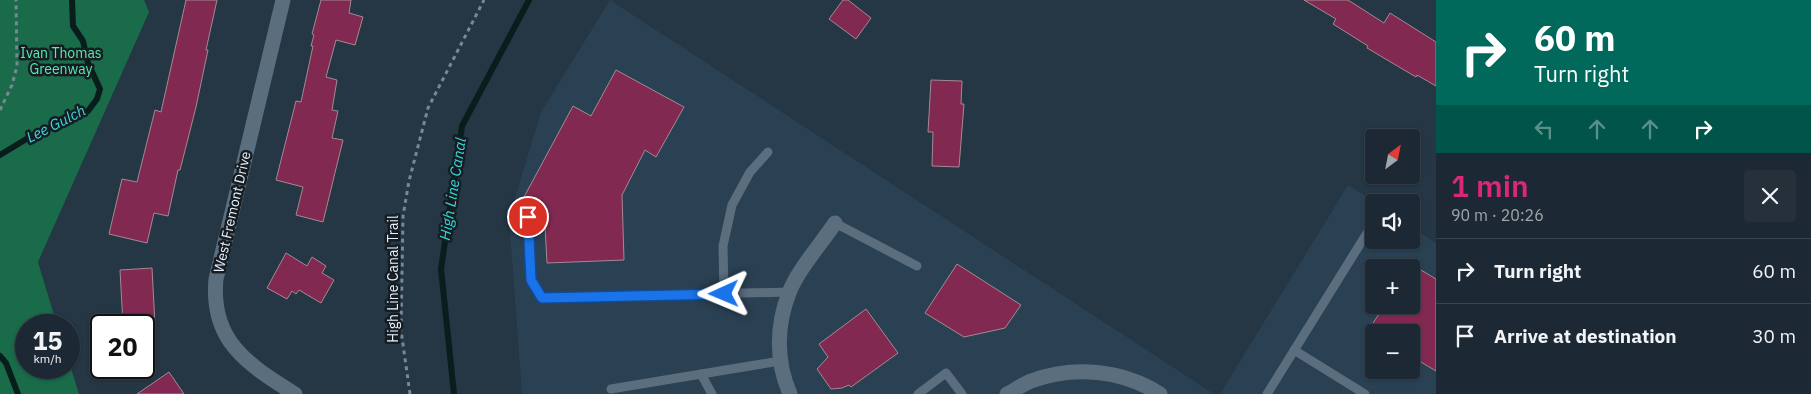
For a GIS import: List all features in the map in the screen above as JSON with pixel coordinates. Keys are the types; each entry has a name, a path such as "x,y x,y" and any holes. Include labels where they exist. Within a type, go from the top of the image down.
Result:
{"street":[{"name":"West Fremont Drive","path":"283,0 216,279 215,293 217,313 224,332 239,354 254,368 295,394"},
{"path":"790,394 783,379 780,361 782,319 789,292 835,223"},
{"path":"1008,394 1030,382 1056,374 1083,371 1127,378 1146,385 1160,394"}],"lane":[{"path":"724,294 723,246 732,205 750,172 768,152"},
{"path":"528,217 531,280 542,298 789,292"},
{"path":"835,223 917,266"},
{"path":"1267,394 1365,236"},
{"path":"1294,350 1365,394"},
{"path":"611,389 780,361"},
{"path":"918,394 946,372 962,394"},
{"path":"701,374 709,393"}],"path":[{"path":"0,110 12,85 17,66 16,0"},
{"name":"High Line Canal Trail","path":"410,394 401,330 403,216 409,181 428,108 484,0"}],"shaded area":[{"path":"610,0 1214,394 522,394 509,218 541,112"},
{"path":"1348,185 1365,196 1365,249 1420,249 1420,233 1436,243 1436,394 1220,394"}],"green space":[{"name":"Ivan Thomas Greenway","path":"0,0 144,0 149,12 38,262 54,314 15,314 15,379 74,379 79,394 0,394"}],"building":[{"path":"186,0 217,0 196,107 180,170 178,170 168,216 154,213 147,243 109,234 122,179 137,182 155,110 161,112"},
{"path":"321,0 351,0 349,13 363,17 355,45 336,40 326,77 337,80 332,110 338,111 332,138 343,140 323,222 296,215 303,187 276,180 296,101 301,102 313,46 311,46 314,35 312,34"},
{"path":"843,0 848,0 871,18 856,39 829,19"},
{"path":"1304,0 1348,0 1384,23 1390,13 1436,42 1436,86 1417,75 1416,77 1367,48 1368,46 1333,24 1336,19"},
{"path":"616,70 684,107 656,157 645,150 622,195 624,260 547,263 544,207 524,197 573,106 591,116"},
{"path":"931,80 962,81 961,104 964,104 959,167 932,166 933,132 928,132"},
{"path":"286,253 307,266 312,257 326,266 322,273 334,280 321,303 299,290 296,294 292,291 287,299 267,288"},
{"path":"957,264 1021,305 1005,328 964,337 925,313"},
{"path":"152,268 154,314 122,314 120,270"},
{"path":"1420,269 1436,279 1436,371 1420,361 1420,324 1372,324 1379,314 1420,314"},
{"path":"866,309 898,353 851,387 849,385 831,389 817,369 828,357 819,344"},
{"path":"169,372 184,394 137,394"}],"waterway":[{"name":"Lee Gulch","path":"0,155 33,135 88,111 97,99 100,89 88,63 83,41 73,26 72,0"},
{"name":"High Line Canal","path":"454,394 441,269 462,126 529,0"},
{"name":"Lee Gulch","path":"0,356 6,363 18,394"}],"route":[{"path":"528,217 531,280 542,298 724,294"}]}
